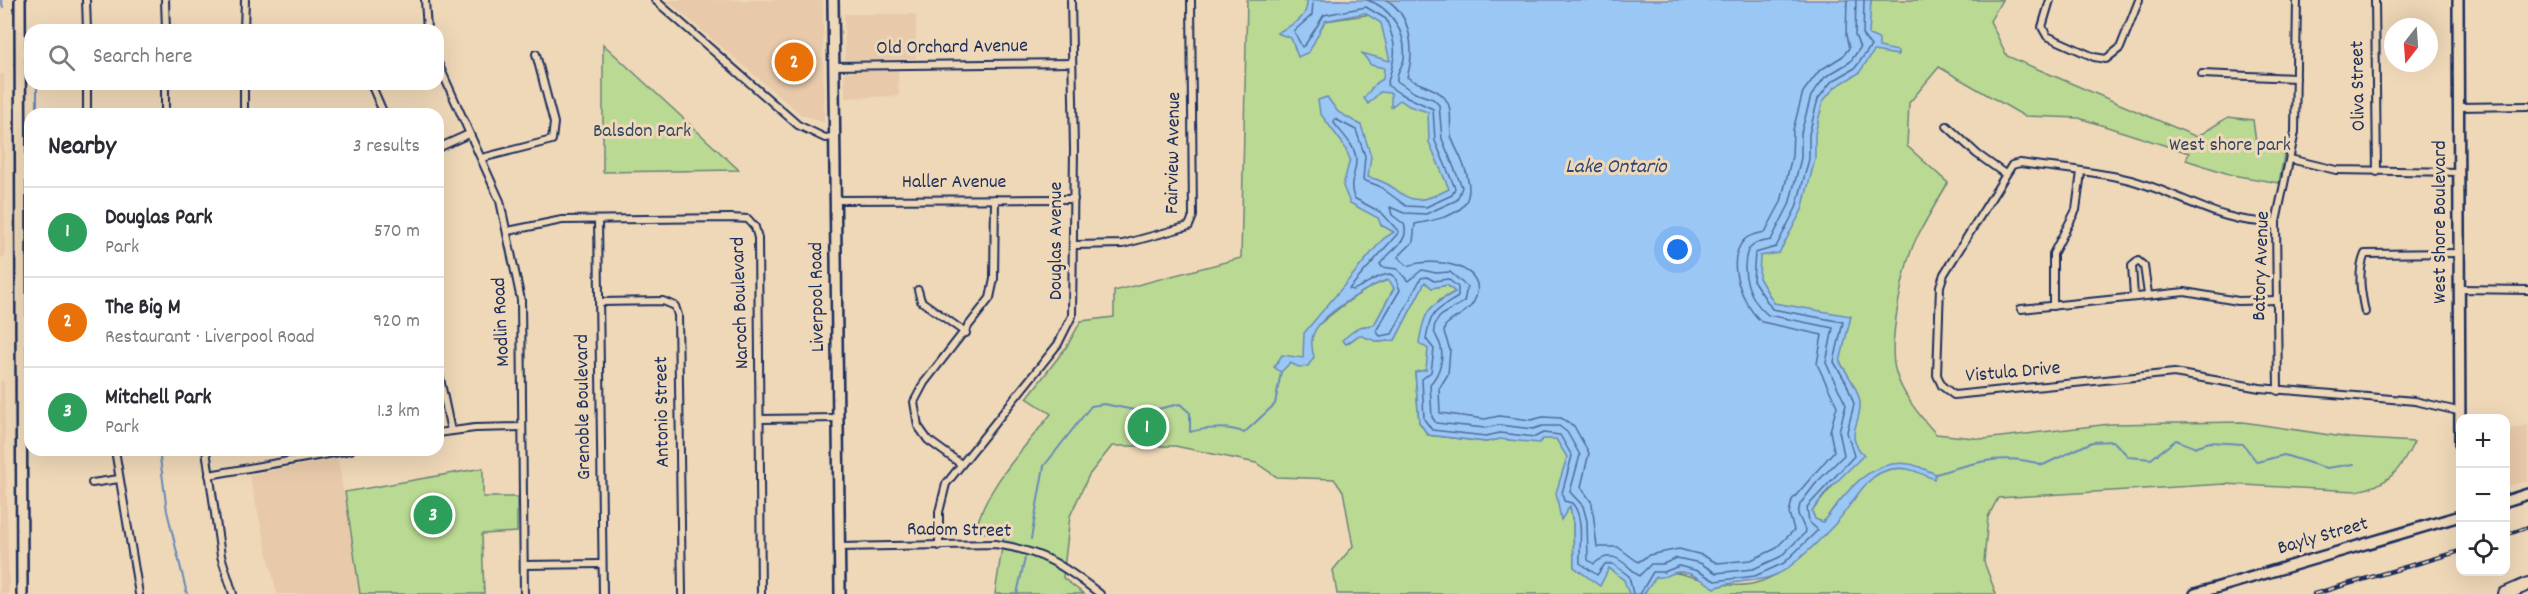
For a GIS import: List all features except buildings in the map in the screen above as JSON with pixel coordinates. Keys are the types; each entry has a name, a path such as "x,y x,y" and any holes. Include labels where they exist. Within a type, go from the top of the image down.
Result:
{"highway":[{"path":"2505,594 2528,584"}],"street":[{"path":"20,0 25,108"},
{"path":"86,0 87,24"},
{"path":"165,0 166,24"},
{"path":"244,24 245,0"},
{"path":"425,0 426,24"},
{"path":"655,0 798,125 825,138 833,137"},
{"name":"Liverpool Road","path":"833,0 840,594"},
{"name":"Douglas Avenue","path":"939,546 941,499 946,484 1067,330 1074,303 1071,0"},
{"name":"Fairview Avenue","path":"1075,244 1123,244 1189,226 1193,216 1191,0"},
{"path":"2050,0 2043,17 2042,27 2047,36 2094,57 2106,59 2120,48 2139,0"},
{"name":"Batory Avenue","path":"2278,391 2276,222 2295,132 2296,0"},
{"name":"Oliva Street","path":"2375,0 2377,172"},
{"name":"West Shore Boulevard","path":"2458,0 2458,414"},
{"path":"482,158 552,140 554,123 536,54"},
{"name":"Old Orchard Avenue","path":"833,66 1072,63"},
{"path":"2202,74 2296,78"},
{"name":"Modlin Road","path":"444,77 500,201 521,300 524,594"},
{"path":"87,90 87,108"},
{"path":"165,90 165,108"},
{"path":"244,90 244,108"},
{"path":"374,90 381,108"},
{"path":"2459,107 2528,106"},
{"path":"1947,126 1977,154 2005,174 2012,165 2020,163 2127,179 2233,218 2276,222"},
{"path":"444,145 469,134"},
{"path":"2290,159 2336,170 2459,172"},
{"path":"2053,306 2053,254 2076,210 2081,172"},
{"name":"Vistula Drive","path":"2005,174 1944,274 1940,286 1937,375 1942,386 1954,395 2174,373 2278,391 2415,401 2458,411"},
{"path":"961,464 928,440 918,426 914,402 924,383 966,333 990,298 994,279 995,199"},
{"name":"Haller Avenue","path":"834,200 1074,200"},
{"name":"Naroch Boulevard","path":"508,231 562,220 731,218 748,219 755,227 758,237 761,594"},
{"name":"Grenoble Boulevard","path":"598,220 603,594"},
{"path":"2365,312 2361,294 2361,263 2365,254 2459,253"},
{"path":"2134,296 2132,266 2138,261 2144,266 2148,294"},
{"path":"2459,289 2528,290"},
{"path":"918,290 921,301 966,333"},
{"path":"2021,309 2148,294 2185,292 2238,301 2277,300"},
{"name":"Antonio Street","path":"600,302 663,301 675,306 678,315 682,594"},
{"path":"22,594 24,364"},
{"path":"444,398 451,431"},
{"path":"760,419 839,418"},
{"path":"444,432 522,427"},
{"path":"116,456 135,585 139,594"},
{"path":"207,456 221,556 233,594"},
{"path":"209,475 317,456"},
{"path":"93,483 119,479"},
{"path":"2510,499 2528,494"},
{"name":"Bayly Street","path":"2195,594 2456,517"},
{"name":"Radom Street","path":"840,547 995,544 1037,552 1064,565 1100,594"},
{"path":"524,566 602,564"}],"shaded area":[{"path":"666,0 823,0 824,123 800,114"},
{"path":"844,14 916,14 916,59 845,60"},
{"path":"898,70 899,96 845,98 844,72"},
{"path":"0,74 4,74 5,258 0,258"},
{"path":"0,381 4,381 9,594 0,594"},
{"path":"2528,425 2528,480 2510,486 2510,468 2510,429"},
{"path":"338,459 360,594 277,594 249,475"}],"green space":[{"name":"West shore park","path":"1247,0 1341,0 1318,11 1319,31 1325,21 1393,11 1438,104 1484,185 1379,218 1381,225 1394,232 1318,325 1362,292 1390,280 1394,288 1374,325 1359,327 1347,344 1359,335 1379,342 1395,340 1425,282 1432,288 1447,285 1455,292 1438,301 1426,370 1415,372 1419,422 1428,435 1486,442 1500,439 1513,440 1536,381 1567,457 1569,505 1573,522 1574,567 1609,568 1624,580 1639,574 1663,571 1722,584 1742,585 1760,582 1776,575 1803,551 1814,537 1835,506 1823,523 1815,520 1812,511 1836,482 1859,413 1857,392 1840,362 1713,378 1803,112 1867,37 1871,0 2002,0 1990,21 2007,56 2197,137 2228,117 2253,120 2256,142 2286,144 2279,183 2232,175 2186,160 2189,153 2079,118 2024,116 1939,67 1909,103 1907,146 1948,183 1911,251 1898,303 1893,357 1898,378 1906,396 1936,434 1984,439 2110,424 2243,422 2350,438 2414,442 2404,461 2385,481 2356,491 2225,484 1998,498 1988,517 1984,562 1996,594 1337,594 1333,570 1353,546 1343,491 1334,479 1277,477 1256,463 1175,446 1112,446 1089,475 1070,516 1063,578 1084,594 995,594 1004,534 975,532 980,515 996,484 1051,414 1027,398 1067,346 1081,321 1114,317 1114,291 1241,258"},
{"name":"Balsdon Park","path":"603,44 739,170 603,172"},
{"path":"483,468 483,497 517,497 517,532 482,534 484,594 360,594 345,492"}],"water":[{"name":"Lake Ontario","path":"1307,0 1871,0 1869,35 1879,39 1879,47 1898,51 1898,55 1874,51 1859,73 1835,87 1823,101 1815,134 1815,159 1802,210 1779,253 1760,256 1759,278 1774,303 1851,316 1840,362 1858,394 1860,405 1854,436 1858,448 1864,455 1827,491 1812,511 1815,519 1823,522 1849,490 1870,473 1882,467 1895,464 1912,465 1936,474 1934,479 1908,469 1894,469 1873,477 1836,523 1813,546 1789,567 1771,577 1715,588 1693,575 1676,572 1656,577 1644,594 1629,594 1624,580 1609,568 1600,586 1574,567 1573,522 1570,506 1561,520 1556,493 1567,457 1556,439 1543,439 1539,443 1500,439 1486,442 1428,435 1419,422 1415,372 1426,370 1428,349 1419,343 1421,333 1428,312 1438,302 1455,292 1447,285 1432,288 1425,282 1395,340 1379,342 1359,335 1346,344 1342,340 1359,327 1374,325 1394,288 1389,280 1373,286 1341,306 1318,326 1312,341 1314,357 1308,366 1299,367 1290,363 1281,372 1274,367 1282,355 1303,358 1304,333 1383,239 1394,232 1381,225 1378,218 1350,203 1343,186 1350,159 1343,144 1320,113 1318,100 1327,97 1338,112 1361,125 1371,156 1368,177 1381,181 1413,199 1433,196 1449,189 1429,142 1428,112 1409,106 1400,100 1391,107 1391,93 1380,92 1368,104 1364,98 1375,84 1383,79 1384,68 1371,65 1362,53 1390,61 1381,23 1365,13 1325,21 1309,52 1298,57 1291,38 1277,33 1302,17 1307,7"}],"waterway":[{"path":"1,0 3,7"},
{"path":"37,90 37,108"},
{"path":"1031,539 1044,466 1091,406 1104,404 1144,412 1180,404 1190,413 1190,432 1218,428 1244,433 1275,404 1281,372"},
{"path":"1936,474 1989,460 2015,459 2043,465 2092,442 2113,441 2129,457 2151,459 2176,440 2194,447 2210,442 2243,444 2257,462 2284,455 2326,468 2354,464"},
{"path":"160,456 167,511 187,594"},
{"path":"1017,594 1025,558"}],"railway":[{"path":"2510,534 2528,527"},
{"path":"2314,594 2456,552"}],"place":[{"name":"The Big M","path":"794,62"},
{"name":"Douglas Park","path":"1147,427"},
{"name":"Mitchell Park","path":"433,515"}]}
